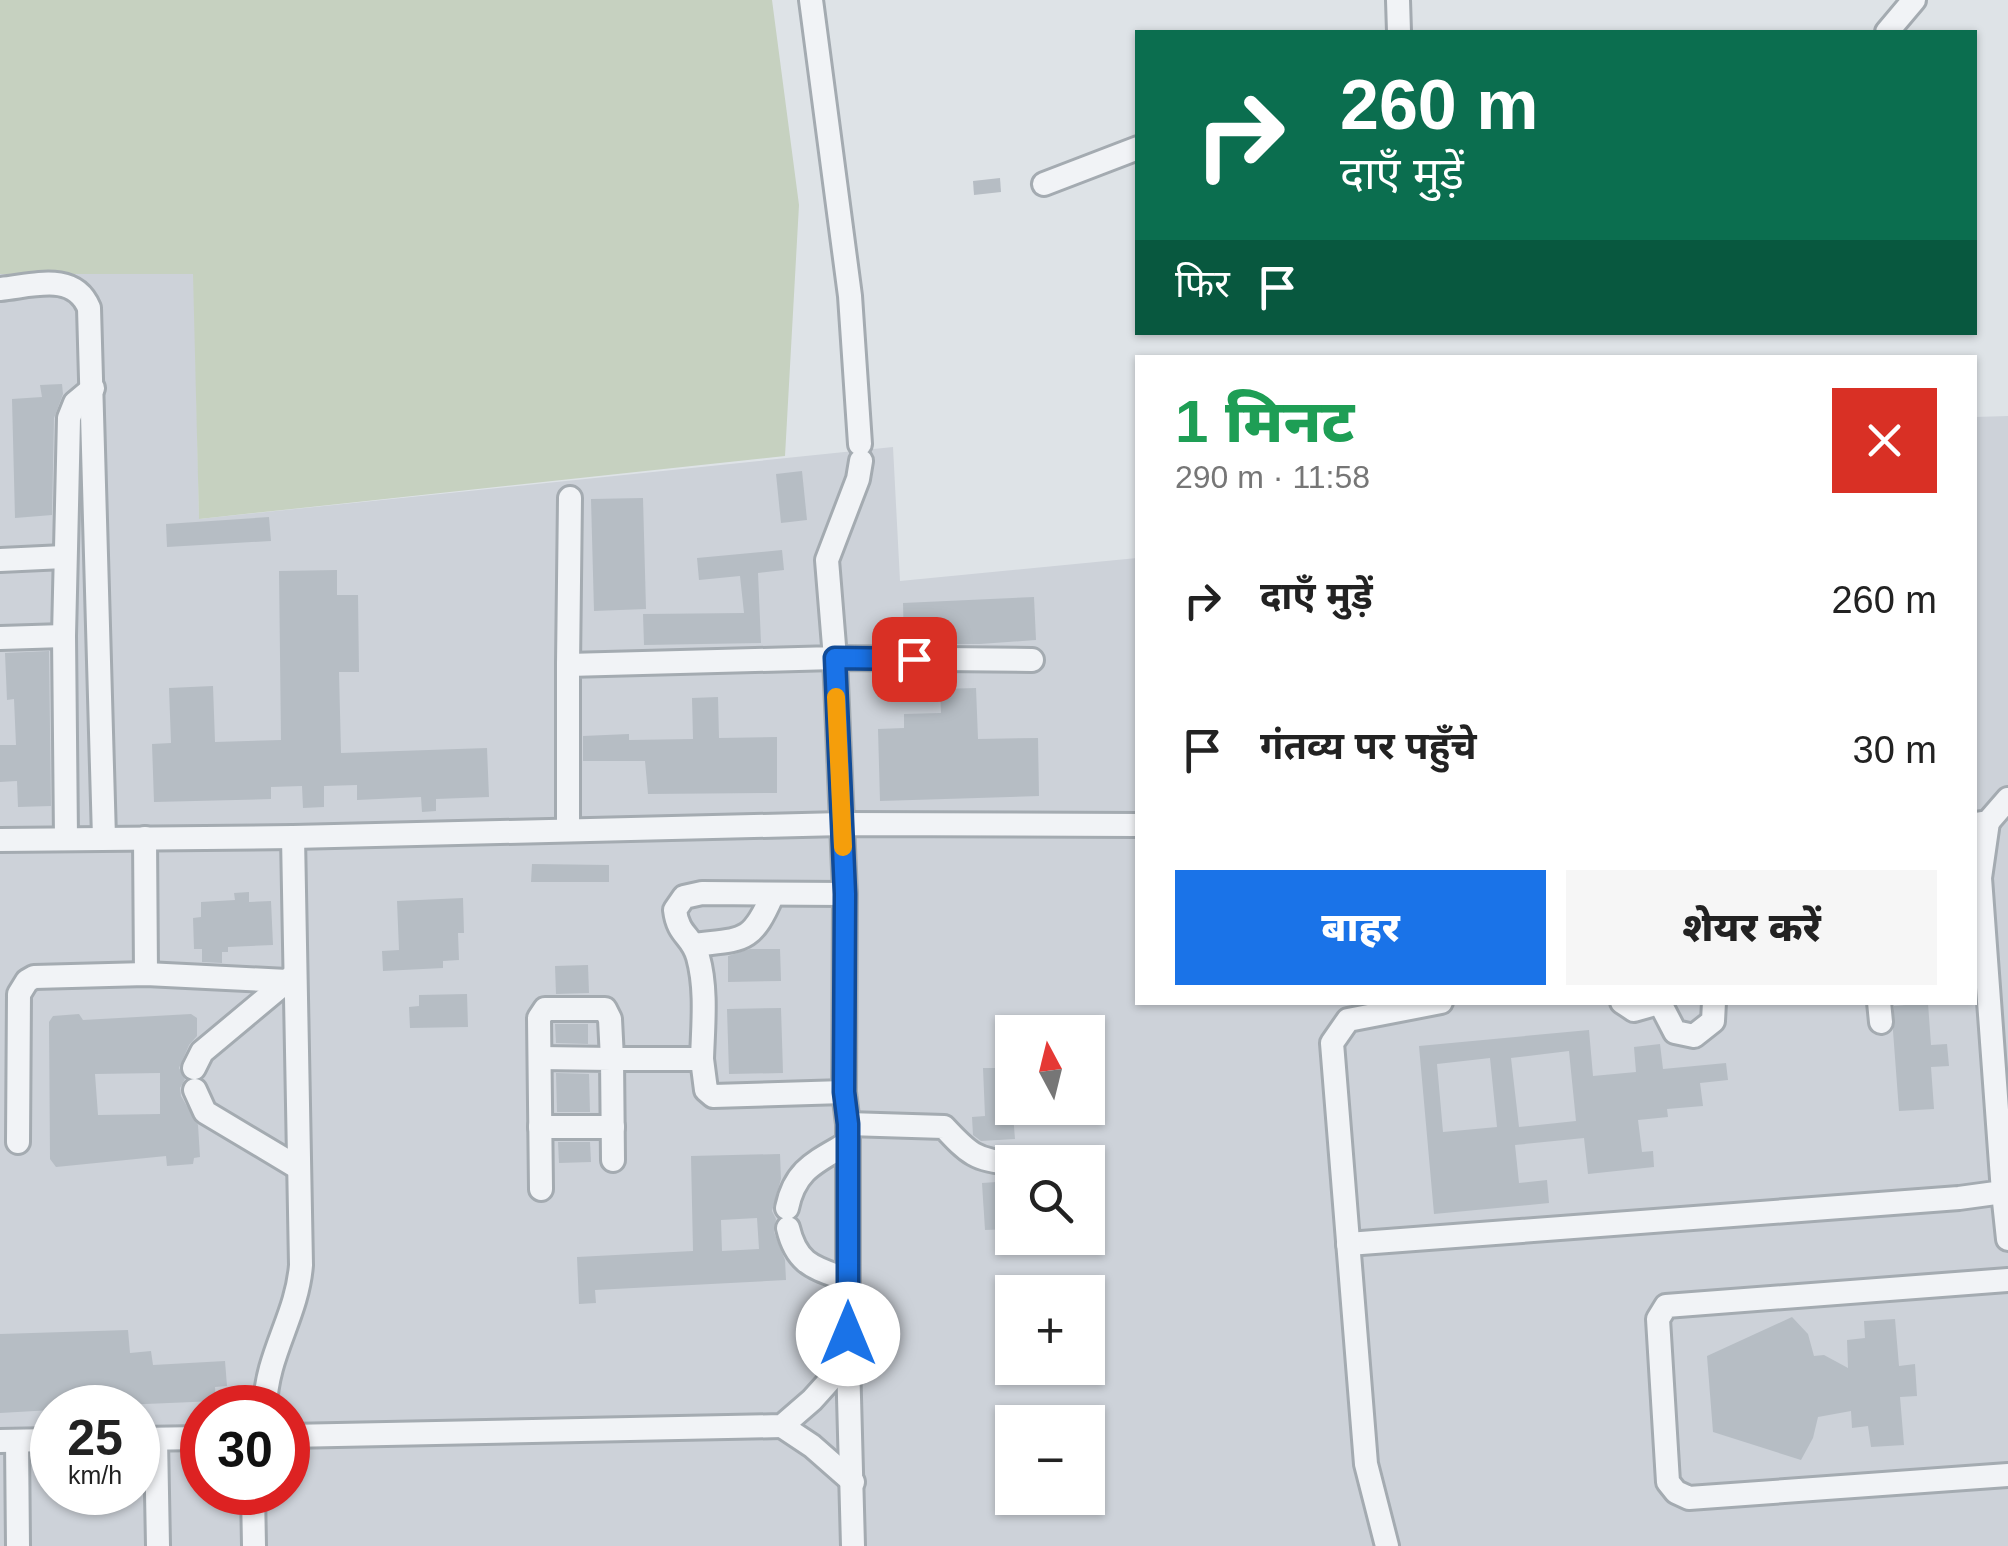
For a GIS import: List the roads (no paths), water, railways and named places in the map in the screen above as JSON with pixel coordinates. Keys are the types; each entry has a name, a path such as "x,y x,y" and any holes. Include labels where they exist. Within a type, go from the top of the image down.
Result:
{"street":[{"path":"811,0 849,285 860,453 858,479 827,560 845,894 844,1092 848,1134 848,1360 854,1546"},
{"path":"1398,0 1399,30"},
{"path":"1889,30 1914,0"},
{"path":"1044,184 1135,149"},
{"path":"0,289 70,286 83,294 89,308 104,838"},
{"path":"66,838 64,557 70,410 93,388"},
{"path":"568,830 570,498"},
{"path":"0,560 64,557"},
{"path":"0,638 64,636"},
{"path":"568,665 835,658 1032,660"},
{"path":"2008,799 1982,823 1980,878 2008,1240"},
{"path":"0,840 842,824 1135,824"},
{"path":"267,1385 270,1360 300,1285 291,977 293,837"},
{"path":"145,838 146,974"},
{"path":"844,1092 713,1096 706,1090 702,1059 703,989 694,944 677,928 675,910 684,897 702,893 845,894"},
{"path":"694,944 738,939 753,932 772,896"},
{"path":"18,1142 19,994 34,977 291,977"},
{"path":"291,977 202,1052 194,1079 205,1112 297,1167"},
{"path":"1388,1546 1366,1464 1332,1043 1348,1020 1426,1005"},
{"path":"1626,1005 1634,1010 1657,1005"},
{"path":"1662,1005 1675,1032 1694,1036 1713,1021 1714,1005"},
{"path":"541,1189 539,1018 545,1009 595,1007 605,1009 610,1019 613,1160"},
{"path":"540,1058 702,1059"},
{"path":"540,1127 613,1128"},
{"path":"848,1280 798,1256 788,1218 791,1186 848,1134 944,1127 965,1150 984,1162 995,1163"},
{"path":"1348,1244 2003,1192"},
{"path":"2008,1280 1666,1306 1658,1319 1668,1482 1676,1492 1690,1498 2008,1476"},
{"path":"782,1426 848,1360"},
{"path":"310,1436 782,1426 853,1482"},
{"path":"9,1441 18,1546"},
{"path":"155,1515 158,1546"},
{"path":"253,1515 254,1546"}]}
